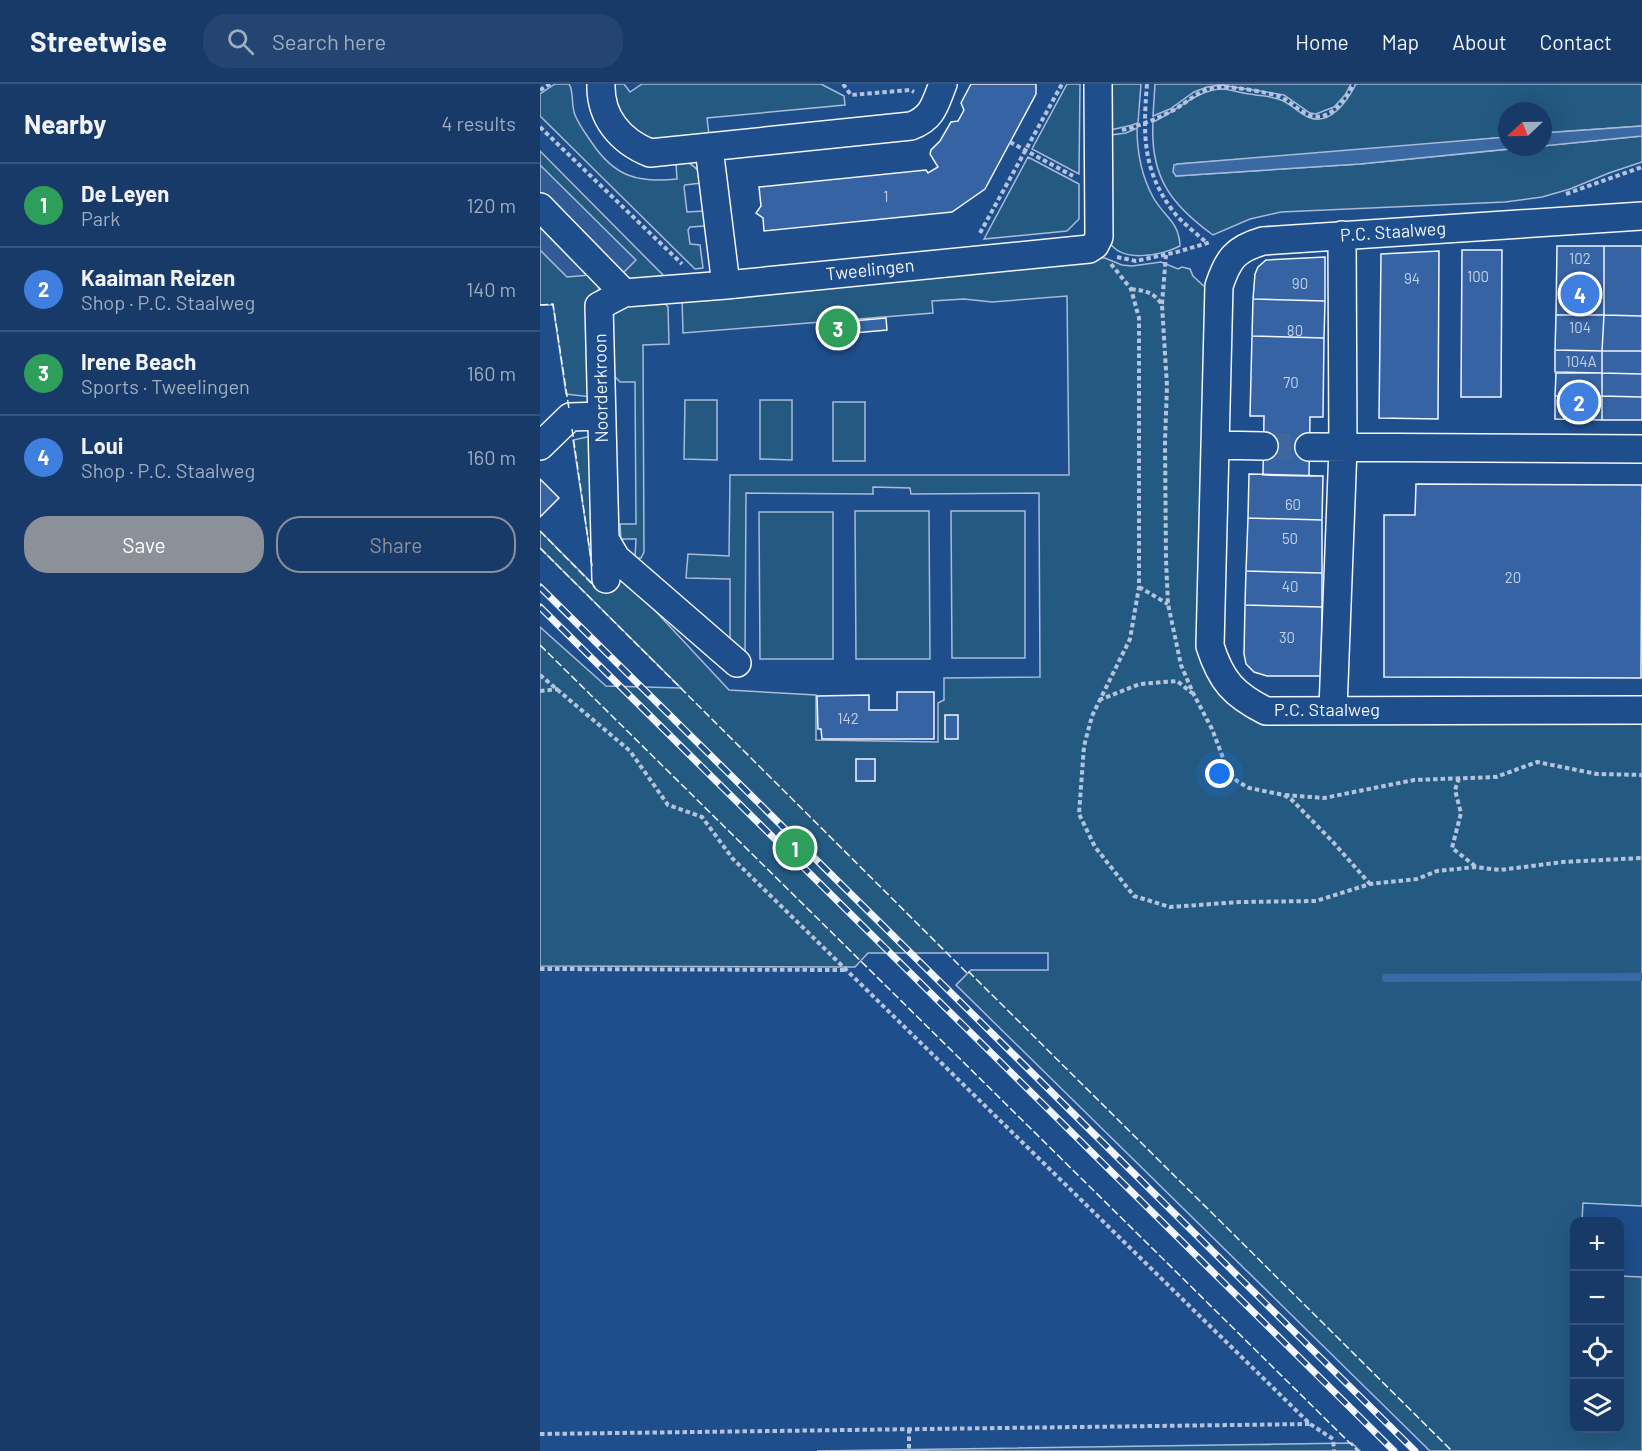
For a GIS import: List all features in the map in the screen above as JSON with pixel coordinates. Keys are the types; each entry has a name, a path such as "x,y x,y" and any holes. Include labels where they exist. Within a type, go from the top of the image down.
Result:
{"street":[{"path":"601,84 600,96 605,114 620,136 639,149 650,153 911,126 924,121 939,94"},
{"path":"1093,250 1099,237 1098,84"},
{"path":"709,148 716,285"},
{"path":"540,207 624,293"},
{"name":"P.C. Staalweg","path":"1642,216 1263,241 1248,245 1236,254 1226,265 1219,286 1210,646 1217,668 1227,684 1251,703 1266,711 1333,709 1642,710"},
{"path":"1333,709 1343,448 1342,235"},
{"name":"Tweelingen","path":"716,285 1093,250"},
{"name":"Noorderkroon","path":"606,579 599,306 624,293 716,285"},
{"path":"540,446 570,417 601,416"},
{"path":"1215,445 1264,446"},
{"path":"1309,447 1642,449"},
{"path":"605,539 616,558 736,663"}],"path":[{"path":"540,90 550,84"},
{"path":"843,84 851,95 910,90 939,94"},
{"path":"966,260 1062,84"},
{"path":"1093,250 1136,261 1207,243 1174,213 1157,187 1149,168 1144,122 1147,84"},
{"path":"1098,136 1127,129 1170,112 1209,88 1223,87 1278,96 1305,114 1315,117 1325,116 1345,99 1354,84"},
{"path":"540,127 716,285"},
{"path":"1010,142 1099,190"},
{"path":"1093,250 1115,268 1131,289 1139,318 1138,587 1130,639 1092,716 1084,746 1079,814 1095,847 1134,896 1170,907 1240,902 1316,901 1370,884 1417,879 1437,871 1475,867 1500,870 1563,862 1642,858"},
{"path":"1162,305 1166,255"},
{"path":"1138,587 1168,604"},
{"path":"540,675 630,751 668,805 702,817 733,859 1310,1424 1333,1439 1334,1451"},
{"path":"1100,700 1140,684 1168,681 1177,681 1193,693"},
{"path":"540,691 559,689"},
{"path":"1284,795 1324,798 1414,780 1496,777 1537,762 1597,774 1642,775"},
{"path":"1459,778 1455,790 1461,813 1452,848 1475,867"},
{"path":"540,969 847,970"},
{"path":"540,1434 1310,1424"},
{"path":"909,1429 909,1451"}],"shaded area":[{"path":"555,84 569,84 578,122 601,154 619,170 639,178 663,180 677,179 676,163 685,161 697,170 701,183 684,187 687,212 704,211 705,226 690,227 688,230 690,244 700,245 703,268 695,269 540,116 540,94"},
{"path":"614,84 624,84 630,92 642,84 821,84 844,96 845,105 707,118 709,135 658,141 642,139 616,108"},
{"path":"1067,84 1080,84 1079,174 1032,149"},
{"path":"1110,84 1141,84 1138,123 1111,130"},
{"path":"1155,84 1351,84 1334,107 1316,114 1310,113 1284,95 1221,85 1194,92 1170,109 1153,116"},
{"path":"1356,84 1642,84 1642,126 1552,132 1552,102 1498,102 1498,138 1178,164 1174,165 1176,176 1360,164 1498,150 1498,156 1552,156 1552,145 1642,136 1642,162 1542,197 1505,202 1281,212 1250,219 1213,235 1174,200 1159,173 1153,141 1153,122 1204,93 1223,89 1270,97 1285,102 1308,117 1316,119 1331,115 1348,97"},
{"path":"1642,126 1642,136 1552,145 1552,132"},
{"path":"1137,128 1139,155 1145,180 1157,204 1174,225 1180,246 1162,253 1141,256 1121,252 1113,247 1108,239 1111,135 1126,133"},
{"path":"1498,138 1498,150 1360,164 1176,176 1173,172 1174,165"},
{"path":"540,151 664,276 604,281 589,304 591,397 566,394 553,305 540,305"},
{"path":"1028,157 1079,184 1079,219 1067,231 984,239"},
{"path":"540,165 636,260 624,272 567,277 540,250"},
{"path":"1089,258 1105,258 1122,265 1132,266 1161,262 1178,269 1182,267 1190,269 1193,276 1208,290 1202,662 1211,683 1226,700 1642,721 1642,1206 1583,1203 1582,1217 1570,1217 1570,1433 1624,1433 1624,1276 1642,1277 1642,1451 1430,1451 956,985 971,970 1048,970 1048,953 868,953 855,967 540,966 540,627 606,686 681,688 540,548 540,531 595,586 573,440 592,436 620,573 729,690 816,695 816,740 938,742 938,703 944,700 944,678 1040,677 1039,493 911,494 910,488 873,487 873,494 746,493 745,657 730,654 730,579 686,578 688,554 729,556 730,475 1069,475 1067,296 992,302 964,299 932,301 933,313 683,333 682,299"},
{"path":"664,302 668,307 669,344 643,345 644,552 641,558 635,558 636,539 621,539 620,524 636,524 635,382 620,382 606,367 606,322 618,306"},
{"path":"685,400 717,400 717,460 684,459"},
{"path":"760,400 792,400 792,460 760,459"},
{"path":"833,402 865,402 865,461 833,461"},
{"path":"855,511 929,511 930,659 856,659"},
{"path":"951,511 1025,511 1025,658 952,658"},
{"path":"759,512 833,512 833,659 760,659"},
{"path":"1352,1443 1360,1451 817,1451"}],"building":[{"path":"971,84 1036,84 1036,94 985,189 952,212 764,231 763,218 756,213 761,206 759,187 926,170 928,173 938,167 930,154 931,150 940,141 951,122 958,121 964,110 961,103"},
{"path":"1557,246 1604,246 1604,315 1556,315"},
{"path":"1604,246 1642,246 1642,316 1604,315"},
{"path":"1462,250 1502,250 1501,397 1461,397"},
{"path":"1439,251 1438,419 1379,418 1381,254"},
{"path":"1325,257 1325,301 1253,299 1255,274 1258,267 1266,260"},
{"path":"1253,299 1325,301 1324,338 1252,336"},
{"path":"1556,315 1604,315 1602,351 1555,350"},
{"path":"1604,315 1642,316 1642,351 1602,351"},
{"path":"886,318 887,330 820,336 819,324"},
{"path":"1252,336 1324,338 1323,417 1310,417 1309,476 1263,475 1264,416 1250,416"},
{"path":"1555,350 1602,351 1602,373 1555,372"},
{"path":"1602,351 1642,351 1642,374 1602,373"},
{"path":"1556,373 1602,373 1602,396 1555,396"},
{"path":"1602,373 1642,374 1642,397 1602,396"},
{"path":"1555,396 1602,396 1602,420 1555,419"},
{"path":"1602,396 1642,397 1642,420 1602,420"},
{"path":"1249,474 1323,476 1322,520 1248,518"},
{"path":"540,479 559,498 540,517"},
{"path":"1416,484 1642,485 1641,678 1384,677 1384,515 1415,515"},
{"path":"1248,518 1322,520 1322,573 1246,571"},
{"path":"1246,571 1322,573 1322,607 1245,605"},
{"path":"1245,605 1322,607 1321,676 1267,676 1254,672 1246,664 1244,654"},
{"path":"897,692 934,692 934,739 822,739 821,729 818,729 817,696 869,695 869,710 897,710"},
{"path":"945,715 958,715 958,739 945,739"},
{"path":"856,759 875,759 875,781 856,781"}],"waterway":[{"path":"1386,978 1642,977"}],"tunnel":[{"path":"1264,446 1309,447"}],"railway":[{"path":"540,587 1415,1451"},
{"path":"540,607 1394,1451"}],"fence":[{"path":"540,305 553,304 569,409"},
{"path":"572,429 592,566"},
{"path":"540,531 595,587"},
{"path":"540,548 1452,1451"},
{"path":"540,645 1358,1451"}],"place":[{"name":"Loui","path":"1580,294"},
{"name":"Irene Beach","path":"838,328"},
{"name":"Kaaiman Reizen","path":"1579,402"},
{"name":"De Leyen","path":"795,848"}]}
